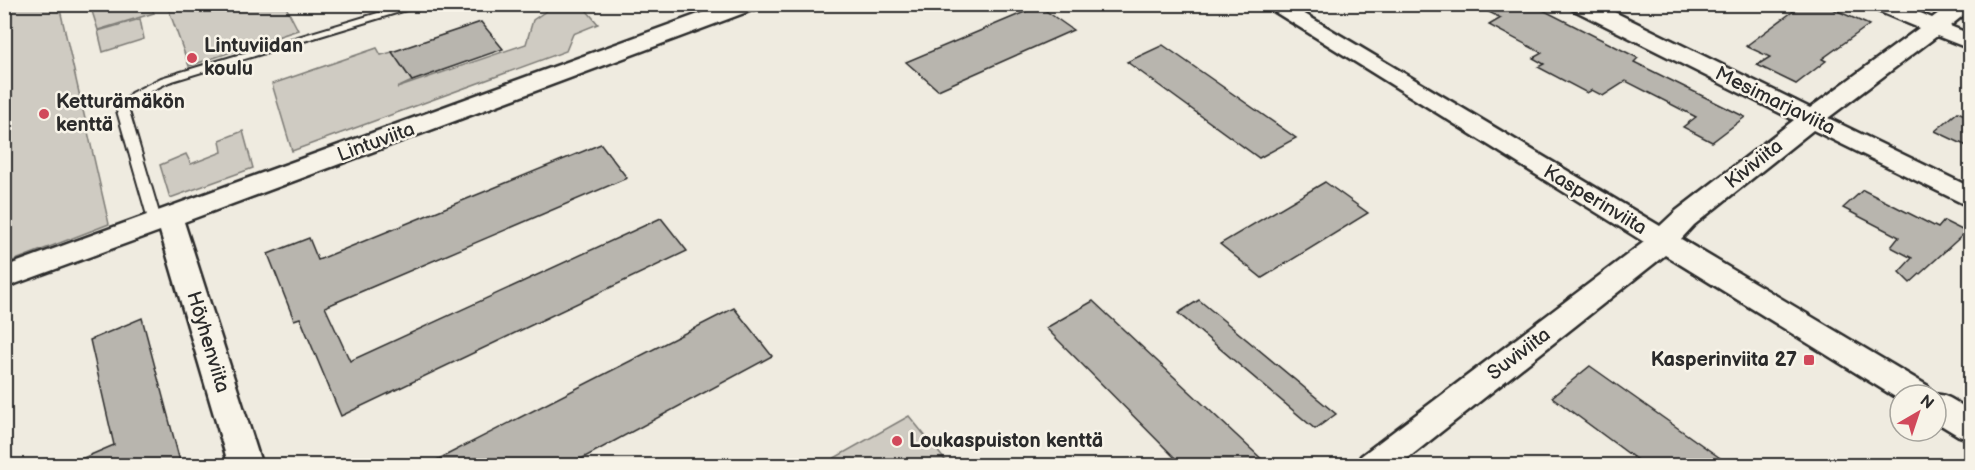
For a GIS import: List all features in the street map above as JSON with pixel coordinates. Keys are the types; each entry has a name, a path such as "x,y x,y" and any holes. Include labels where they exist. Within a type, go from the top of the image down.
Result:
{"street":[{"name":"Lintuviita","path":"4,278 747,4"},
{"name":"Kasperinviita","path":"1272,4 1897,383"},
{"name":"Mesimarjaviita","path":"1580,4 1971,198"},
{"path":"1881,4 1971,42"},
{"name":"Kiviviita","path":"1662,241 1685,218 1811,119 1965,4"},
{"name":"Höyhenviita","path":"162,220 246,465"},
{"name":"Suviviita","path":"1373,465 1645,258 1662,241"},
{"path":"1948,413 1971,427"}],"lane":[{"path":"162,220 123,111 142,89 165,80 421,4"}],"shaded area":[{"name":"Ketturämäkön kenttä","path":"5,4 59,5 109,224 5,264"},
{"path":"90,5 150,5 154,13 98,30"},
{"path":"167,5 285,5 298,30 189,66"},
{"path":"555,5 582,5 598,24 573,34 566,51 292,151 272,84 377,48 381,55 392,52 412,81 397,88 526,44 533,20"},
{"path":"140,19 144,39 103,52 98,31"},
{"path":"243,131 253,168 170,198 160,165 186,154 191,164 222,152 220,140"},
{"name":"Loukaspuiston kenttä","path":"909,416 949,465 822,465"}],"building":[{"path":"1473,4 1531,4 1638,58 1634,62 1745,117 1712,142 1683,127 1696,117 1626,81 1603,96 1592,90 1587,93 1538,67 1544,64 1533,58 1542,53 1489,25 1501,18"},
{"path":"1803,4 1822,4 1869,25 1822,59 1826,61 1796,84 1757,65 1770,57 1746,46"},
{"path":"1039,6 1073,30 938,90 906,62"},
{"path":"481,22 503,49 412,81 392,52"},
{"path":"1163,45 1296,138 1259,158 1127,62"},
{"path":"1958,112 1971,118 1971,148 1935,131"},
{"path":"601,144 627,178 325,307 350,361 661,218 687,251 341,416 300,318 294,320 268,254 309,238 318,260"},
{"path":"1325,182 1368,213 1262,278 1220,244"},
{"path":"1863,190 1938,228 1944,221 1966,232 1910,283 1899,272 1912,258 1891,247 1899,237 1843,208"},
{"path":"1199,300 1336,414 1315,429 1178,313"},
{"path":"1093,301 1268,465 1182,465 1046,328"},
{"path":"734,308 772,356 570,465 427,465"},
{"path":"142,318 181,465 67,465 114,445 90,340"},
{"path":"1590,366 1730,465 1644,465 1552,397"}],"place":[{"name":"Lintuviidan koulu","path":"192,58"},
{"name":"Ketturämäkön kenttä","path":"44,114"},
{"name":"Kasperinviita 27","path":"1809,360"},
{"name":"Loukaspuiston kenttä","path":"897,441"}]}
